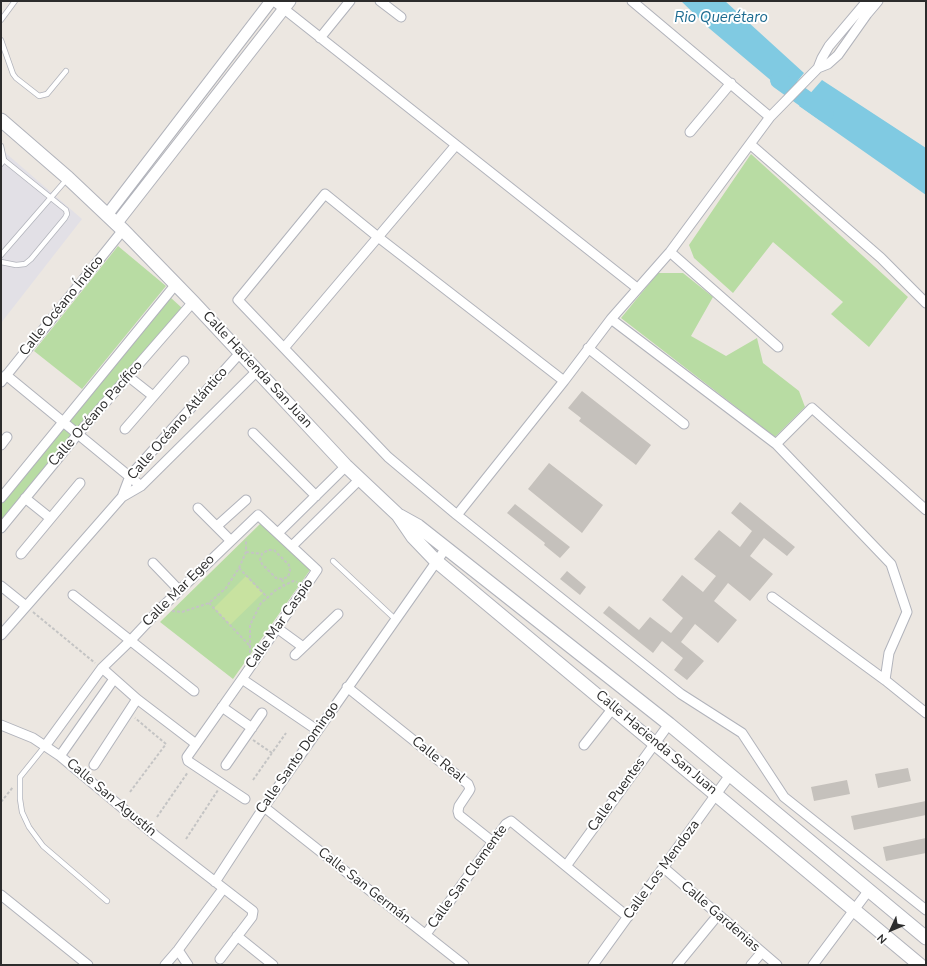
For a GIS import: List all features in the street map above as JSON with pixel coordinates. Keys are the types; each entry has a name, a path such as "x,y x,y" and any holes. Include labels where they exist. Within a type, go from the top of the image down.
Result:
{"main road":[{"name":"Calle Hacienda San Juan","path":"1,120 68,178 116,223 176,284 359,480 398,515 413,537 436,560 920,965"},
{"name":"Calle Hacienda San Juan","path":"398,515 410,521 446,548 669,724 926,938"}],"street":[{"path":"116,223 273,1 287,5 320,38 637,288"},
{"path":"320,38 350,1"},
{"path":"380,1 401,17"},
{"path":"632,1 770,117"},
{"path":"825,61 829,46 867,1"},
{"path":"458,515 564,381 611,318 670,252 770,117 825,61 838,55 878,1"},
{"path":"116,223 287,5"},
{"path":"690,132 731,83"},
{"path":"750,144 881,258 926,303"},
{"path":"284,348 456,145"},
{"path":"564,381 378,237 325,194 238,300 388,457 681,694 742,733 784,797 926,910"},
{"name":"Calle Océano Índico","path":"4,378 116,223"},
{"path":"670,252 778,347"},
{"name":"Calle Océano Pacífico","path":"1,498 176,284"},
{"name":"Calle Océano Pacífico","path":"1,528 78,434 193,302"},
{"path":"611,318 776,444 891,564 907,612 889,653 885,680"},
{"path":"588,348 684,424"},
{"name":"Calle Océano Atlántico","path":"122,497 130,476 240,353"},
{"path":"125,429 184,361"},
{"name":"Calle Océano Atlántico","path":"1,635 122,497 141,486 257,371"},
{"path":"129,377 153,396"},
{"path":"4,378 63,421 141,486"},
{"path":"776,444 812,408 926,510"},
{"path":"253,433 316,496"},
{"path":"1,445 7,437"},
{"path":"278,533 346,466"},
{"path":"292,546 359,480"},
{"path":"20,554 80,483"},
{"path":"25,498 50,518"},
{"path":"217,526 246,500"},
{"path":"198,508 230,540"},
{"name":"Calle Mar Caspio","path":"193,764 186,758 317,570 258,515"},
{"name":"Calle Mar Egeo","path":"45,746 102,668 179,590 258,515"},
{"name":"Calle Santo Domingo","path":"215,882 317,730 436,560 446,548"},
{"path":"153,563 179,590"},
{"path":"1,586 26,606"},
{"path":"74,595 194,691"},
{"path":"772,597 885,680 926,713"},
{"path":"295,655 338,614"},
{"path":"277,628 303,647"},
{"path":"102,668 137,699 196,744"},
{"path":"60,756 114,679"},
{"path":"242,679 317,730"},
{"name":"Calle Real","path":"347,687 468,784 470,789 459,806 459,814 493,842"},
{"path":"94,765 137,699"},
{"path":"222,707 252,728"},
{"path":"584,745 613,708"},
{"path":"226,765 262,713"},
{"name":"Calle Puentes","path":"566,866 669,724"},
{"name":"Calle San Agustín","path":"1,725 33,738 60,756 156,836 215,882"},
{"path":"193,764 245,799"},
{"name":"Calle Los Mendoza","path":"593,965 730,775"},
{"name":"Calle San Germán","path":"264,807 464,965"},
{"name":"Calle San Clemente","path":"426,934 508,822 513,822 566,866"},
{"path":"566,866 628,917"},
{"name":"Calle Gardenias","path":"664,868 777,965"},
{"path":"215,882 253,913 252,917 220,959"},
{"path":"165,965 178,950 223,889"},
{"path":"814,965 869,890"},
{"path":"1,896 88,965"},
{"path":"678,965 718,915"},
{"path":"237,936 273,965"},
{"path":"178,950 188,965"},
{"path":"751,965 762,952"}],"lane":[{"path":"1,20 15,1"},
{"path":"1,40 13,74 39,96 47,94 66,71"},
{"path":"1,58 7,57"},
{"path":"1,146 2,162 51,197 66,210 67,214 31,259 25,264 16,265 1,262"},
{"path":"1,255 68,178"},
{"path":"333,561 395,619"},
{"path":"45,746 20,777 20,799 22,812 28,827 44,846 58,860 107,901"}],"path":[{"path":"160,609 182,612 208,603 226,588 239,568 246,552 246,526"},
{"path":"268,550 274,550 289,565 290,570 288,576 282,579 276,578 262,564 260,560 262,554 268,550"},
{"path":"246,552 262,554"},
{"path":"239,568 268,597"},
{"path":"282,579 284,586"},
{"path":"252,664 249,645 250,625 262,603 276,590 293,582 308,584"},
{"path":"208,603 249,645"},
{"path":"26,606 102,668"},
{"path":"129,712 166,744 130,792"},
{"path":"253,780 286,732"},
{"path":"246,736 272,753"},
{"path":"157,817 193,764"},
{"path":"1,802 20,777"},
{"path":"186,839 222,784"}],"shaded area":[{"path":"1,149 82,219 1,323"}],"green space":[{"path":"751,154 908,297 869,347 831,314 843,302 773,242 733,293 694,258 689,245"},
{"path":"118,246 166,286 82,389 34,351"},
{"path":"658,273 683,273 713,297 691,336 726,356 757,338 763,363 799,391 805,407 775,437 621,318"},
{"path":"170,297 182,308 1,524 1,503 65,421"},
{"path":"261,523 310,570 233,679 160,622"},
{"path":"246,576 263,593 230,625 214,608"}],"water":[{"name":"Rio Querétaro","path":"681,1 725,1 804,73 787,94 710,29"},
{"path":"822,80 926,148 926,195 799,106"}],"building":[{"path":"582,391 651,445 636,465 579,421 581,418 568,408"},
{"path":"549,463 603,505 582,533 528,489"},
{"path":"740,502 795,547 787,556 764,538 750,556 773,574 750,601 728,583 714,601 737,620 718,643 695,624 681,642 704,661 687,680 674,670 683,658 662,641 653,653 603,613 609,606 639,630 650,617 671,633 683,618 662,600 682,575 703,592 716,576 694,559 719,530 740,547 752,531 731,513"},
{"path":"515,504 570,547 560,558 544,545 545,543 507,513"},
{"path":"567,571 586,587 580,595 560,579"},
{"path":"908,768 911,781 878,788 875,774"},
{"path":"847,780 850,794 814,801 811,787"},
{"path":"926,801 926,815 854,830 851,816"},
{"path":"926,838 926,853 886,861 883,847"}],"waterway":[{"path":"779,80 825,113"}]}
